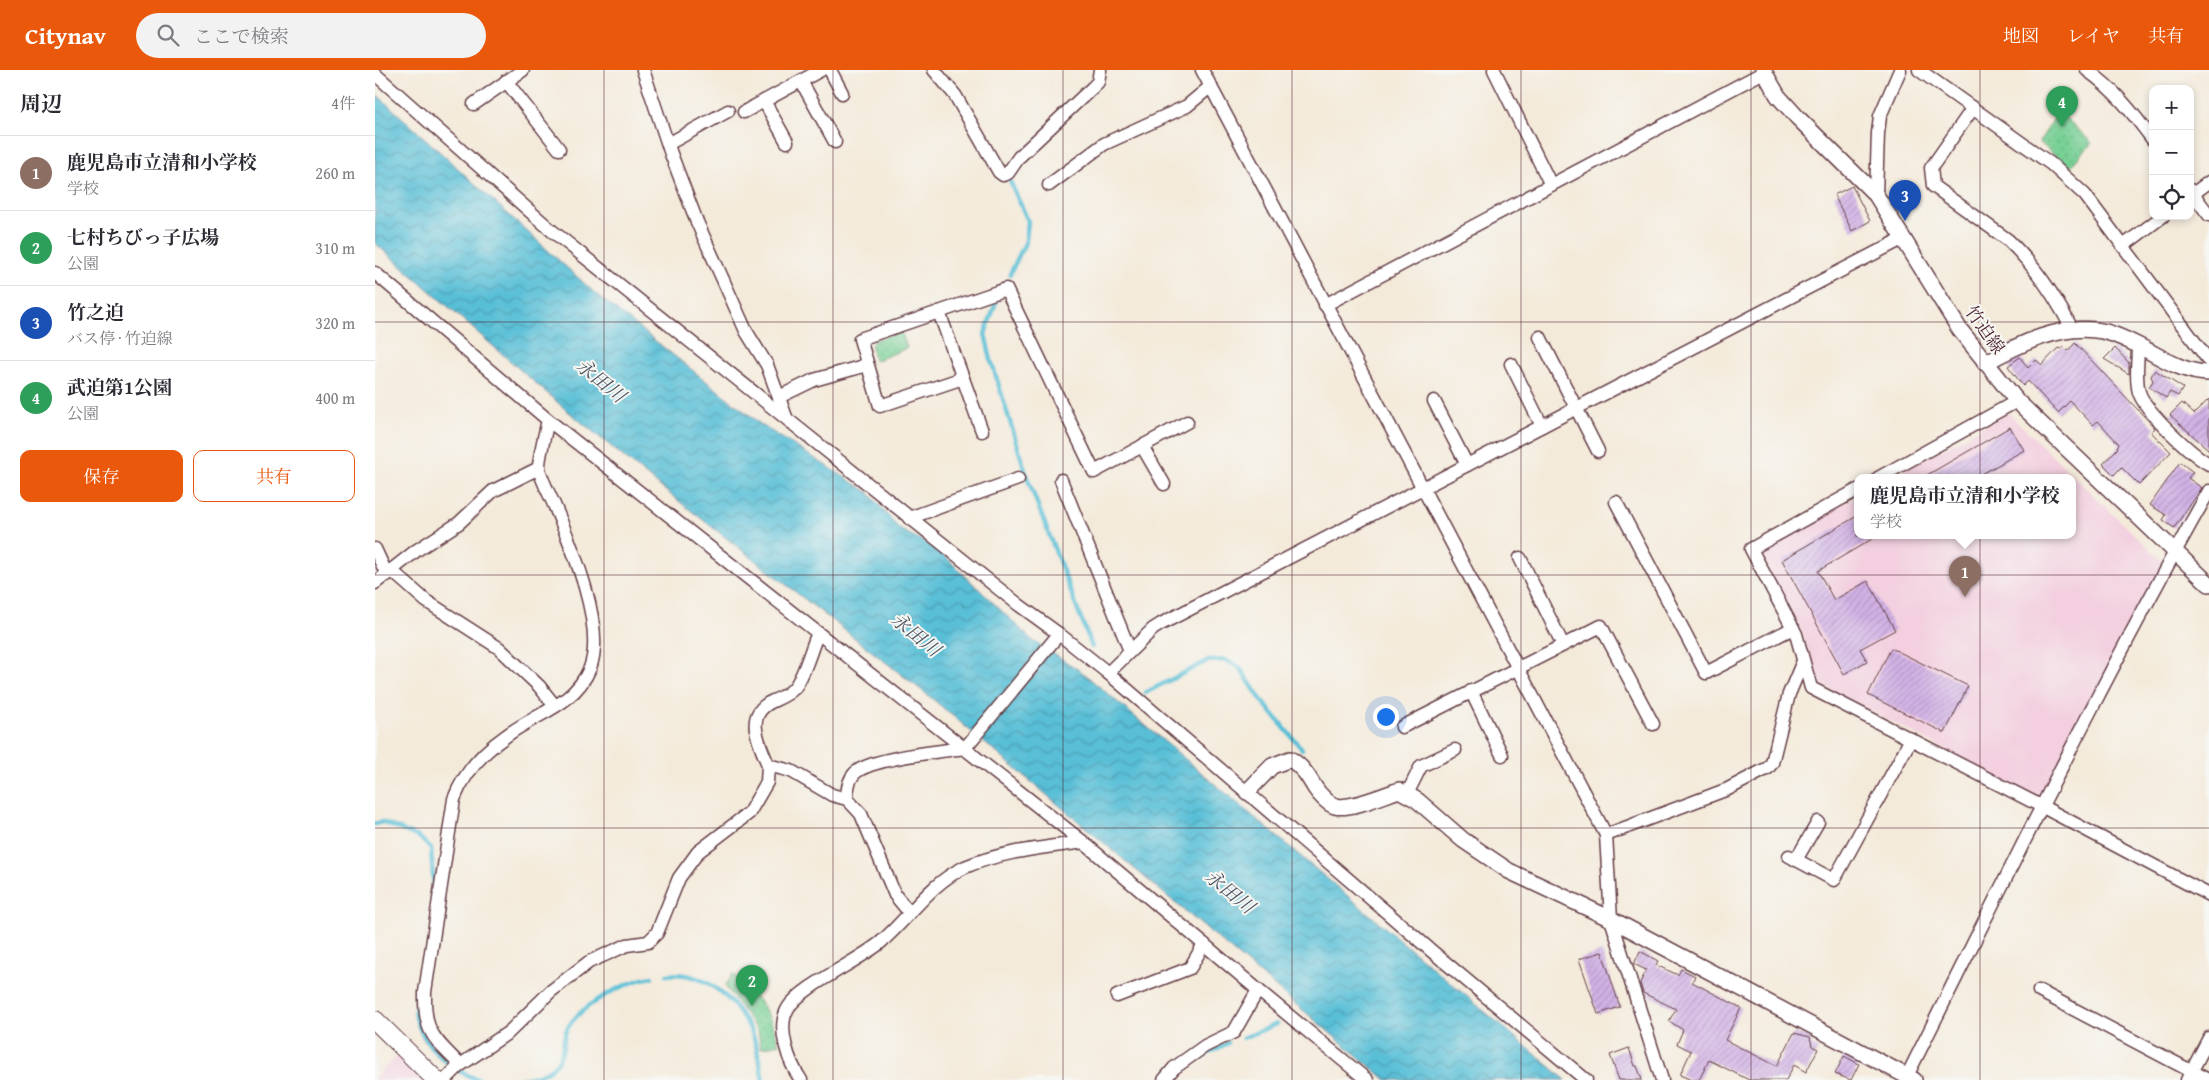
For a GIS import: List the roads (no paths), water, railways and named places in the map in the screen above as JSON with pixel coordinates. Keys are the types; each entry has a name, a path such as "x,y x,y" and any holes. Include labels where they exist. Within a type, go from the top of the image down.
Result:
{"main road":[{"path":"375,1020 444,1079"}],"street":[{"path":"474,104 523,70"},
{"path":"643,70 667,144 697,222 746,331 767,365 786,418"},
{"path":"744,112 821,70"},
{"path":"830,70 842,92"},
{"path":"934,70 955,95 999,172 1003,175 1008,173 1019,157 1093,88 1097,82 1100,70"},
{"path":"1202,70 1606,835 1611,919 1662,1080"},
{"path":"1494,70 1551,185"},
{"path":"1876,195 1880,116 1901,70"},
{"path":"1919,70 2051,164 2085,195 2209,361"},
{"path":"2087,70 2110,88 2128,106 2149,135"},
{"path":"1325,305 1764,71"},
{"name":"竹迫線","path":"1764,71 1779,96 1797,117 1876,195 1960,330 2017,401 2065,449 2209,584"},
{"path":"375,74 526,209 909,518 1108,673 1586,1080"},
{"path":"506,81 559,149"},
{"path":"801,81 835,142"},
{"path":"1049,185 1104,144 1187,106 1211,86"},
{"path":"764,101 787,142"},
{"path":"1973,108 1931,168 1933,186 2019,250 2063,311 2073,331"},
{"path":"667,144 728,111"},
{"path":"2194,191 2209,182"},
{"path":"2194,197 2209,215"},
{"path":"2123,246 2158,220"},
{"path":"1108,673 1153,629 1161,624 1904,238"},
{"path":"375,273 548,420 1083,842 1367,1080"},
{"path":"963,378 880,406 860,339 1006,289 1094,472 1187,422"},
{"path":"939,312 982,431"},
{"path":"1985,363 2014,347 2038,338 2060,332 2101,331 2138,346 2173,364 2199,373 2209,373"},
{"path":"1540,338 1598,451"},
{"path":"2138,346 2137,381 2143,402 2173,434 2209,464"},
{"path":"1511,364 1542,426"},
{"path":"779,397 814,380 867,365"},
{"path":"1434,401 1467,465"},
{"path":"1885,474 2017,401"},
{"path":"459,1066 427,1027 424,1011 426,983 454,799 460,782 485,753 506,735 571,697 583,682 590,667 595,646 594,627 569,540 539,468 548,420"},
{"path":"1142,446 1164,484"},
{"path":"375,583 417,550 459,523 493,491 539,468"},
{"path":"909,518 1017,479"},
{"path":"1061,480 1130,652"},
{"path":"1247,792 1272,766 1290,759 1306,772 1317,792 1335,806 1348,806 1399,790 1417,800 1428,812 1463,840 1509,871 1611,919 1905,1077 2175,551 2209,491"},
{"path":"1854,492 1751,549 1793,628 1800,646 1811,688 2209,895"},
{"path":"1616,502 1706,673 1793,628"},
{"path":"375,549 389,572 426,600 499,648 539,686 555,706"},
{"path":"1520,558 1563,645"},
{"path":"1402,727 1601,626 1653,724"},
{"path":"444,1079 459,1066 509,1032 551,991 589,962 627,945 647,942 657,934 679,878 698,852 749,813 767,782 768,765 755,728 756,717 759,710 795,688 817,633"},
{"path":"847,799 850,780 855,773 869,766 910,756 965,748 1059,634"},
{"path":"1606,835 1728,789 1769,768 1789,694 1803,661"},
{"path":"1471,692 1502,755"},
{"path":"1818,822 1792,858 1833,880 1911,739"},
{"path":"1407,794 1421,766 1455,750"},
{"path":"768,765 791,771 832,795 847,799 861,814 895,895 909,912"},
{"path":"801,1080 789,1055 784,1026 789,1008 806,992 881,942 942,881 989,858 1083,842"},
{"path":"1117,996 1190,968 1203,944"},
{"path":"1164,1080 1174,1068 1205,1046 1234,1032 1258,990"},
{"path":"2039,991 2189,1076 2208,1080"},
{"path":"2189,1076 2209,1038"}],"water":[{"name":"永田川","path":"375,93 596,294 763,426 868,492 899,529 936,548 1032,640 1082,672 1566,1080 1386,1080 929,696 653,481 564,408 375,243"}],"waterway":[{"path":"1009,179 1028,221 1026,241 1010,274"},
{"path":"996,302 985,334 991,360 1027,477 1092,647"},
{"path":"1145,693 1207,661 1225,660 1239,667 1262,701 1302,749"},
{"path":"375,824 382,822 419,837 431,849 434,891"},
{"path":"667,975 681,974 694,977 706,982 728,999 745,1020 751,1031 759,1055 763,1080"},
{"path":"512,1080 541,1074 553,1067 561,1055 567,1029 573,1020 592,1003 617,989 641,979 652,977"},
{"path":"419,990 416,1014 425,1038 432,1048 450,1064 480,1080"},
{"path":"1243,1038 1277,1024"},
{"path":"1173,1080 1191,1062 1228,1043"}],"place":[{"name":"武迫第1公園","path":"2062,127"},
{"name":"竹之迫","path":"1905,221"},
{"name":"鹿児島市立清和小学校","path":"1965,597"},
{"name":"七村ちびっ子広場","path":"752,1006"}]}
